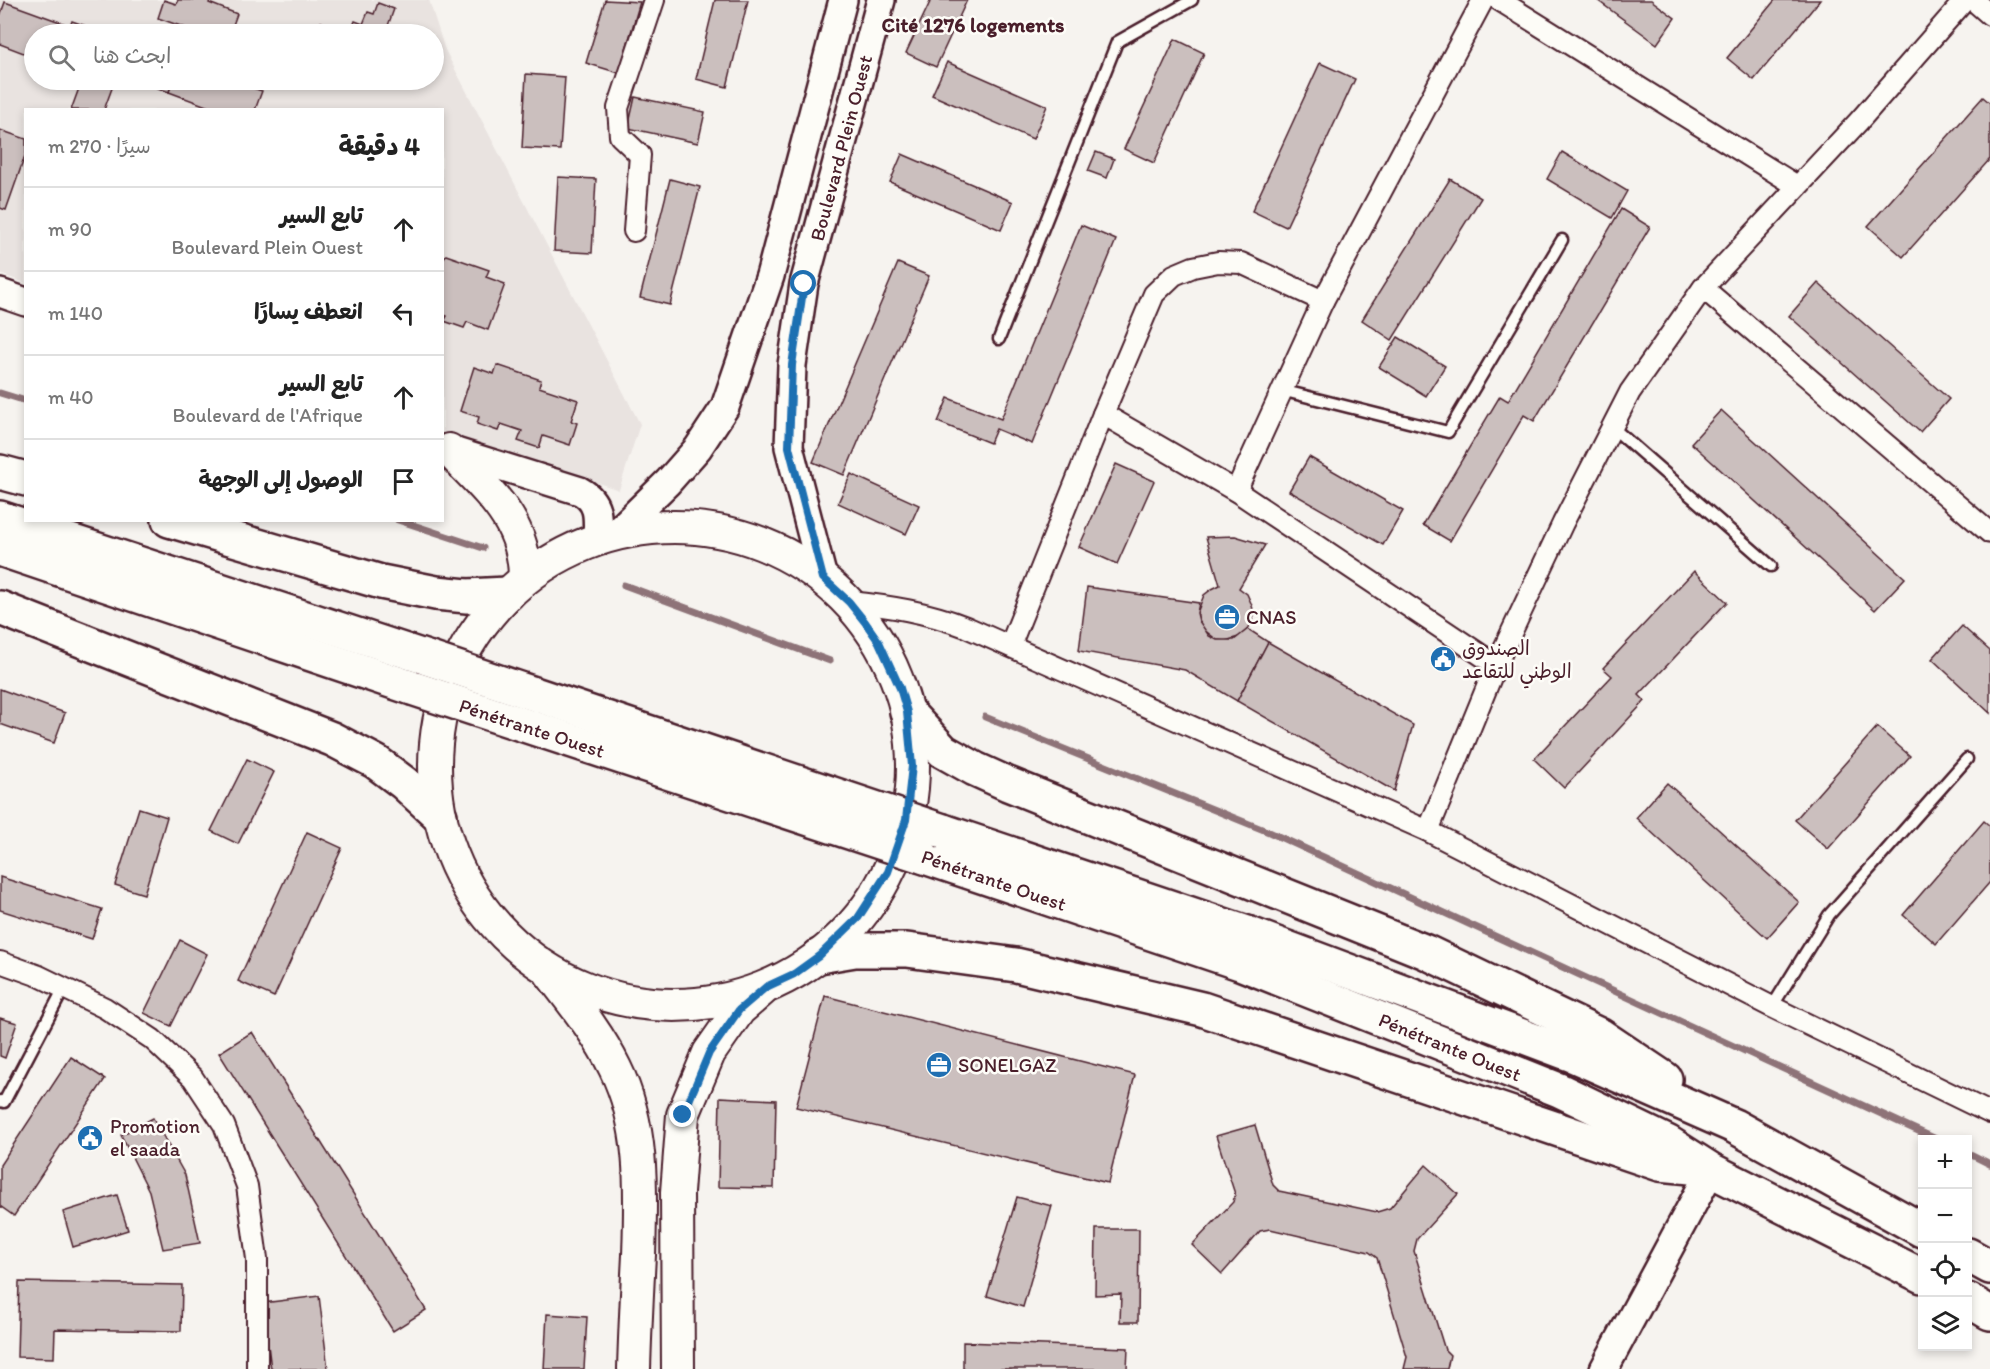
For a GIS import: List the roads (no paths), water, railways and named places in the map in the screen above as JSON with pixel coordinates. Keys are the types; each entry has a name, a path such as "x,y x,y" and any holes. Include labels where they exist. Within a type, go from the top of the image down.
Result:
{"highway":[{"path":"0,472 24,478"},
{"name":"Pénétrante Ouest","path":"0,518 427,658 1247,933 1570,1054 1734,1126 1918,1227"},
{"path":"176,522 381,582 436,593 467,596 516,586"},
{"name":"Pénétrante Ouest","path":"0,549 1262,971 1559,1090 1667,1142 1712,1170 1918,1273"},
{"path":"0,608 332,739 376,762 404,783 440,816"},
{"path":"907,712 943,751 975,769 1426,952 1601,1036 1734,1126"},
{"path":"819,956 855,950 918,951 1016,965 1191,1006 1660,1164 1712,1170"},
{"path":"1972,1257 1990,1267"},
{"path":"1972,1302 1990,1313"}],"main road":[{"name":"Boulevard Plein Ouest","path":"606,536 668,482 698,448 725,407 770,276 843,0"},
{"name":"Boulevard Plein Ouest","path":"823,578 789,447 792,365 804,284 881,0"},
{"path":"0,293 24,301"},
{"path":"446,449 580,491 587,495 598,510 606,536"},
{"path":"446,449 498,503 514,526 524,551 516,586"},
{"path":"548,971 600,994 655,1005 711,1003 766,987 794,974 819,956 858,918 888,872 906,820 912,766 907,712 897,680 879,642 849,602 823,578 777,549 725,531 670,526 606,536 572,549 548,562 516,586 469,641 444,697 434,756 440,816 454,862 478,904 510,941 548,971 597,1034 616,1068 630,1106 638,1148 641,1191 634,1369"},
{"path":"678,1369 677,1192 683,1115 709,1053 739,1010 766,987"},
{"path":"1604,1369 1712,1170"}],"street":[{"path":"634,231 640,155 620,136 618,108 654,0"},
{"path":"1236,491 1323,300 1483,0"},
{"path":"1499,0 1797,186"},
{"path":"1428,831 1496,665 1563,523 1630,392 1703,288 1859,121 1965,0"},
{"path":"1973,0 1990,15"},
{"path":"1010,646 1154,294 1174,275 1193,267 1218,262 1241,263 1323,300"},
{"path":"1703,288 1990,533"},
{"path":"1103,414 1236,491 1496,665"},
{"path":"849,602 920,612 966,627 1428,831 1772,1007 1990,1113"},
{"path":"0,962 39,976 105,1008 152,1039 193,1078 224,1125 247,1186 256,1248 257,1369"}],"lane":[{"path":"999,339 1117,42 1192,0"},
{"path":"1281,390 1448,432 1562,240"},
{"path":"1612,427 1771,566"},
{"path":"1772,1007 1829,915 1967,759"},
{"path":"1,1104 64,988"}],"waterway":[{"path":"0,393 24,400"},
{"path":"404,522 483,548"},
{"path":"624,585 830,661"},
{"path":"985,717 1269,832 1927,1135"},
{"path":"1972,1155 1990,1164"}],"place":[{"name":"CNAS","path":"1227,617"},
{"name":"الصندوق الوطني للتقاعد","path":"1443,659"},
{"name":"SONELGAZ","path":"939,1065"},
{"name":"Promotion el saada","path":"90,1138"}],"district":[{"name":"Cité 1276 logements","path":"973,25"}]}
